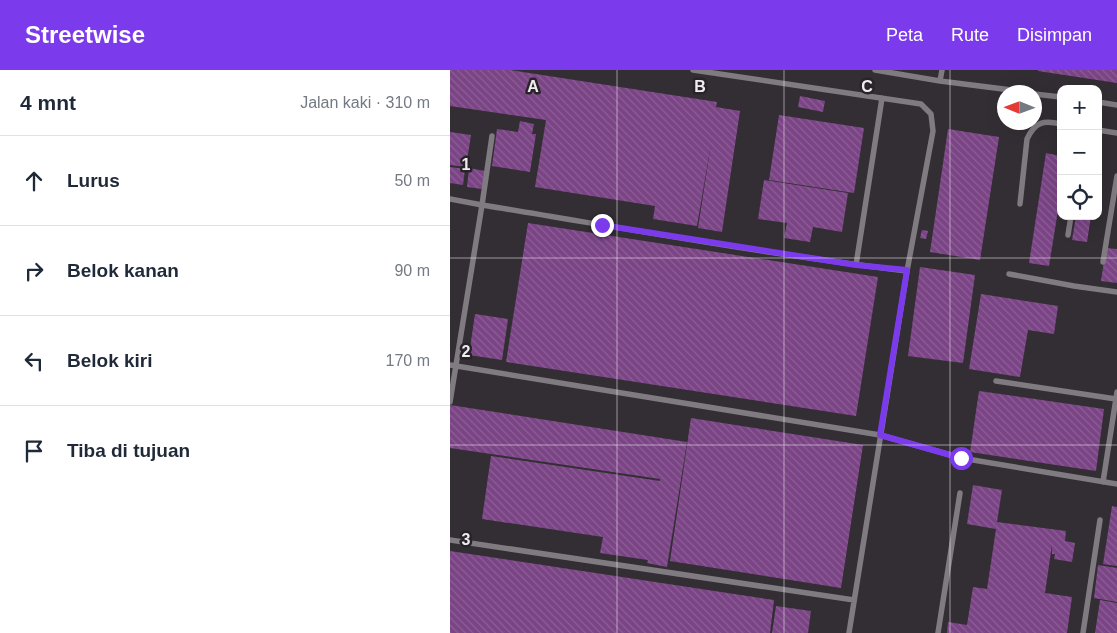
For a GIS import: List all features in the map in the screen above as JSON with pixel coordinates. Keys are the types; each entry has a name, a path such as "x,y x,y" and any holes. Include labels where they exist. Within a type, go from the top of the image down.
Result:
{"lane":[{"path":"693,70 921,104 931,114 933,131 907,270 849,633"},
{"path":"875,70 997,88"},
{"path":"940,81 942,70"},
{"path":"1042,95 1057,97"},
{"path":"856,265 882,98"},
{"path":"1102,103 1117,105"},
{"path":"1020,204 1030,132 1034,127 1042,123 1057,123"},
{"path":"1102,131 1117,133"},
{"path":"450,402 453,366 482,205 492,136"},
{"path":"1103,262 1117,176"},
{"path":"450,199 856,265 907,270"},
{"path":"1068,235 1070,220"},
{"path":"1009,274 1117,292"},
{"path":"453,366 880,435 961,458 1117,484"},
{"path":"996,381 1116,396 1103,482"},
{"path":"938,633 960,493"},
{"path":"1083,633 1100,520"},
{"path":"450,540 854,600"}],"building":[{"path":"450,70 510,70 717,102 716,107 740,111 722,232 698,228 711,144 697,226 653,219 655,206 535,187 546,120 450,106"},
{"path":"1117,70 1117,83 1038,71"},
{"path":"800,96 825,101 823,112 798,107"},
{"path":"779,115 864,128 854,193 769,180"},
{"path":"520,121 534,124 532,134 536,134 530,172 492,166 497,129 518,132"},
{"path":"948,129 999,137 980,260 930,252"},
{"path":"450,132 471,135 466,167 450,165"},
{"path":"1046,153 1057,155 1057,217 1049,266 1029,263"},
{"path":"450,167 465,169 463,185 450,183"},
{"path":"469,168 485,171 482,189 467,187"},
{"path":"764,180 848,193 842,232 813,227 810,242 784,238 787,223 758,219"},
{"path":"1075,220 1090,220 1087,242 1072,240"},
{"path":"528,223 878,277 856,416 506,362"},
{"path":"922,230 928,231 926,239 920,238"},
{"path":"1106,248 1117,249 1117,283 1101,281"},
{"path":"920,267 975,275 963,363 908,356"},
{"path":"981,294 1058,306 1054,334 1028,330 1020,377 969,369"},
{"path":"475,314 508,319 502,360 469,355"},
{"path":"979,391 1104,409 1096,471 970,452"},
{"path":"450,405 687,442 667,567 647,563 648,560 600,553 603,537 482,519 491,456 660,481 660,479 450,448"},
{"path":"691,418 863,445 841,588 670,561"},
{"path":"973,485 1002,490 997,522 1066,531 1065,541 1075,543 1072,562 1054,559 1055,554 1052,554 1052,545 1045,593 1072,597 1067,633 947,633 948,622 967,625 973,587 987,589 996,529 967,524"},
{"path":"1112,506 1117,507 1117,566 1103,564"},
{"path":"450,551 774,600 770,633 450,633"},
{"path":"1098,565 1117,568 1117,602 1094,598"},
{"path":"1100,600 1117,603 1117,633 1095,633"},
{"path":"776,606 811,611 808,633 772,633"}],"route":[{"path":"602,225 856,265 907,270 880,435 961,458"}]}
